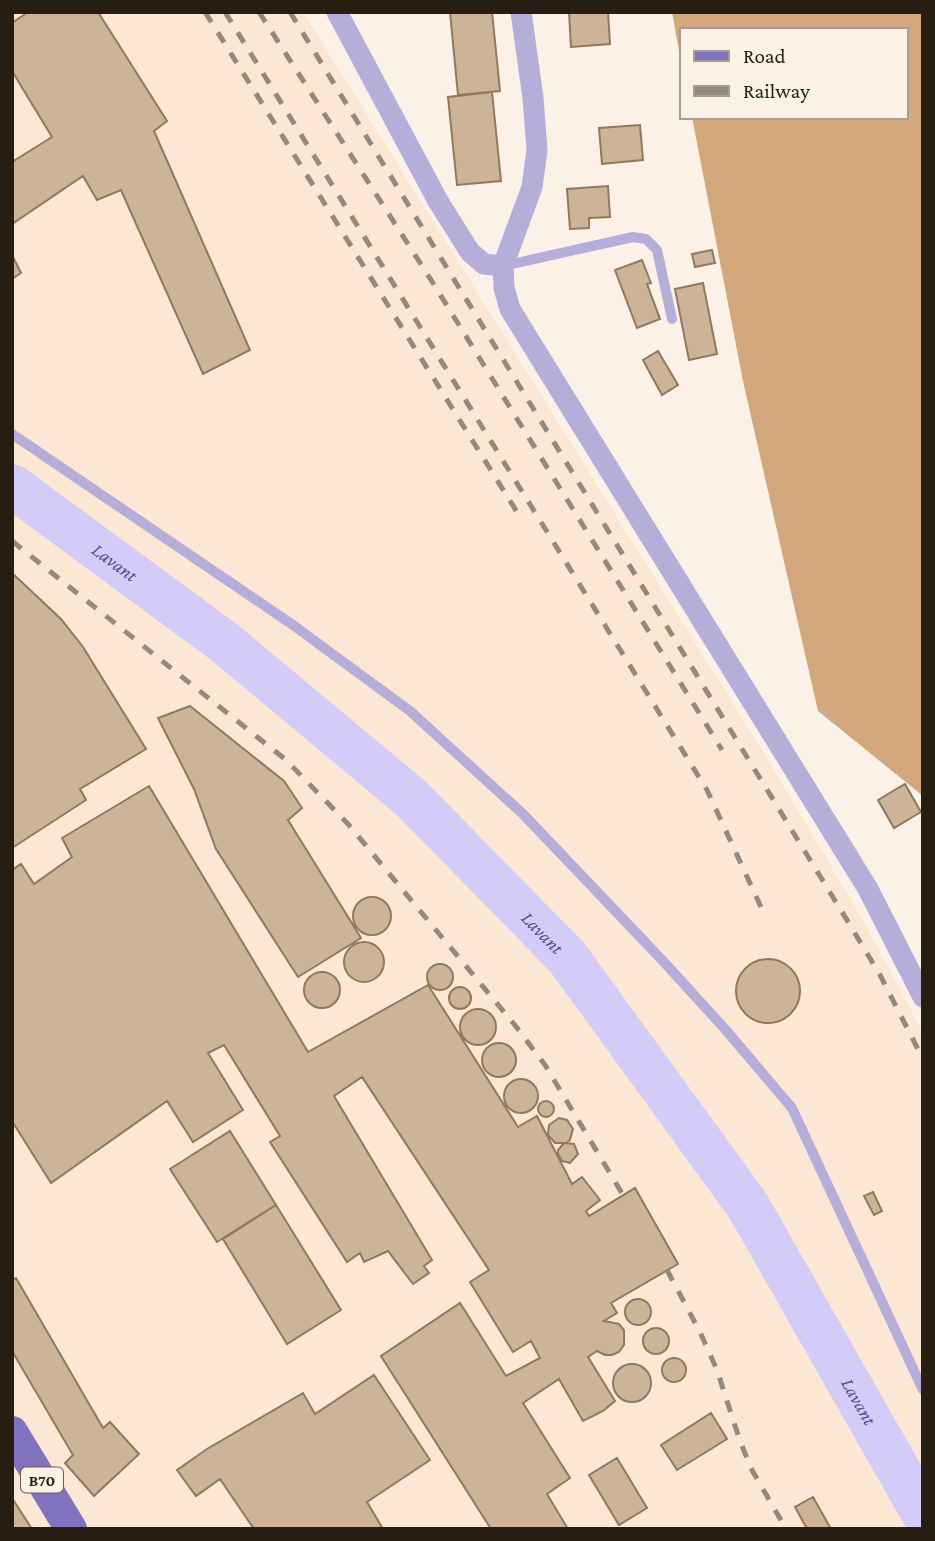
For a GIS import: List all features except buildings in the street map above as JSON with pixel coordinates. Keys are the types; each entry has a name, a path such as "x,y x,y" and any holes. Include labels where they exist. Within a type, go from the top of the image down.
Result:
{"main road":[{"name":"B70","path":"12,1432 71,1529"}],"street":[{"path":"337,12 438,201 470,251 484,264 503,266"},
{"path":"521,12 537,150 532,187 503,266 504,288 510,309 868,888 923,997"}],"lane":[{"path":"503,266 633,237 646,239 657,250 672,319"},
{"path":"12,434 282,618 410,711 523,814 725,1029 792,1108 923,1390"}],"shaded area":[{"path":"12,12 303,12 773,768 865,924 923,1033 923,1529 12,1529"},
{"path":"672,12 923,12 923,796 818,711 743,381 692,119 907,119 907,28 680,28 680,56"}],"waterway":[{"name":"Lavant","path":"12,486 224,642 411,798 567,957 748,1206 923,1513"}],"railway":[{"path":"205,12 517,512"},
{"path":"225,12 707,790 761,907"},
{"path":"259,12 433,283 722,750"},
{"path":"290,12 850,925 880,975 923,1059"},
{"path":"12,541 286,760 348,824 545,1065 623,1195"},
{"path":"667,1270 717,1370 752,1470 786,1529"}]}
